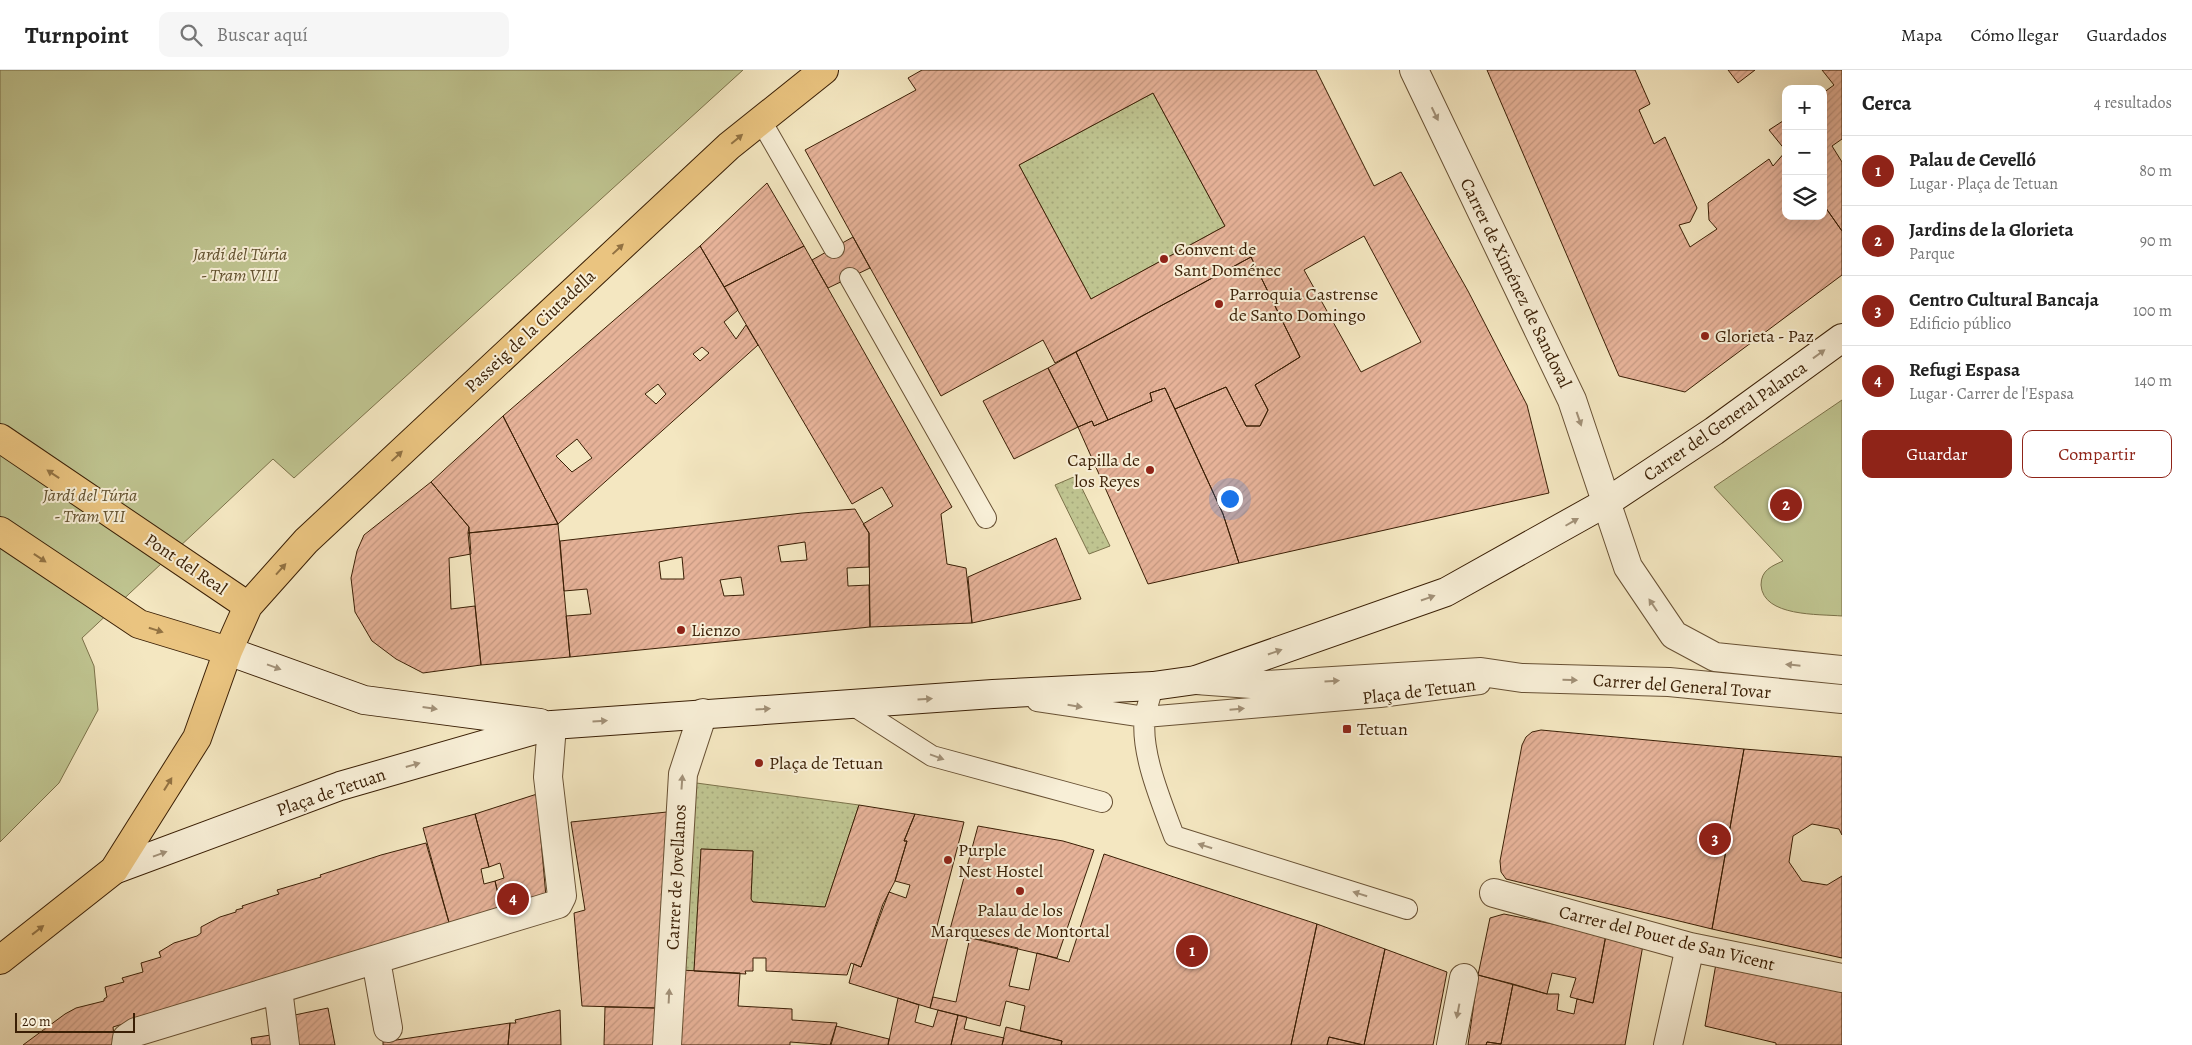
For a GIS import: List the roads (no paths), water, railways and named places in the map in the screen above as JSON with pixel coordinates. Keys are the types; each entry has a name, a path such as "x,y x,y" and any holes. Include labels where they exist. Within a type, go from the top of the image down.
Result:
{"main road":[{"name":"Passeig de la Ciutadella","path":"248,606 306,541 760,119 824,70"},
{"name":"Pont del Real","path":"0,438 248,606"},
{"path":"0,530 139,624 228,651"},
{"name":"Plaça de Tetuan","path":"0,960 114,870 197,738 228,651 248,606"}],"street":[{"name":"Carrer de Ximénez de Sandoval","path":"1414,70 1572,400 1607,502"},
{"name":"Carrer del General Palanca","path":"1607,502 1714,431 1842,338"},
{"name":"Carrer del General Tovar","path":"1607,502 1628,567 1674,635 1714,657 1842,670"},
{"name":"Plaça de Tetuan","path":"114,870 340,786 552,725 993,694 1153,686 1196,680 1446,592 1607,502"},
{"name":"Plaça de Tetuan","path":"228,651 364,700 552,725"},
{"name":"Plaça de Tetuan","path":"1196,680 1266,685 1481,672 1522,678"},
{"name":"Carrer del General Tovar","path":"1522,678 1669,682 1842,699"},
{"name":"Carrer de Jovellanos","path":"667,1045 683,774 703,713"},
{"path":"126,1045 127,1038 136,1032 558,904 562,896 548,777 552,725"},
{"name":"Carrer del Pouet de San Vicent","path":"1494,893 1690,947 1842,978"},
{"path":"1668,1045 1690,947"},
{"path":"376,960 388,1028"},
{"path":"1451,1045 1464,978"},
{"path":"278,989 285,1045"}],"lane":[{"path":"760,119 834,248"},
{"path":"850,278 986,518"},
{"name":"Plaça de Tetuan","path":"993,694 1145,717 1380,697 1522,678"},
{"path":"1153,686 1145,717 1148,751 1158,793 1174,836 1407,909"},
{"path":"851,704 932,756 1102,802"}],"place":[{"name":"Convent de Sant Doménec","path":"1164,259"},
{"name":"Parroquia Castrense de Santo Domingo","path":"1219,304"},
{"name":"Glorieta - Paz","path":"1705,336"},
{"name":"Capilla de los Reyes","path":"1150,470"},
{"name":"Jardins de la Glorieta","path":"1786,505"},
{"name":"Lienzo","path":"681,630"},
{"name":"Tetuan","path":"1347,729"},
{"name":"Plaça de Tetuan","path":"759,763"},
{"name":"Centro Cultural Bancaja","path":"1715,839"},
{"name":"Purple Nest Hostel","path":"948,860"},
{"name":"Palau de los Marqueses de Montortal","path":"1020,891"},
{"name":"Refugi Espasa","path":"513,899"},
{"name":"Palau de Cevelló","path":"1192,951"}],"park label":[{"name":"Jardí del Túria - Tram VIII","path":"240,264"},
{"name":"Jardí del Túria - Tram VII","path":"90,505"}]}
